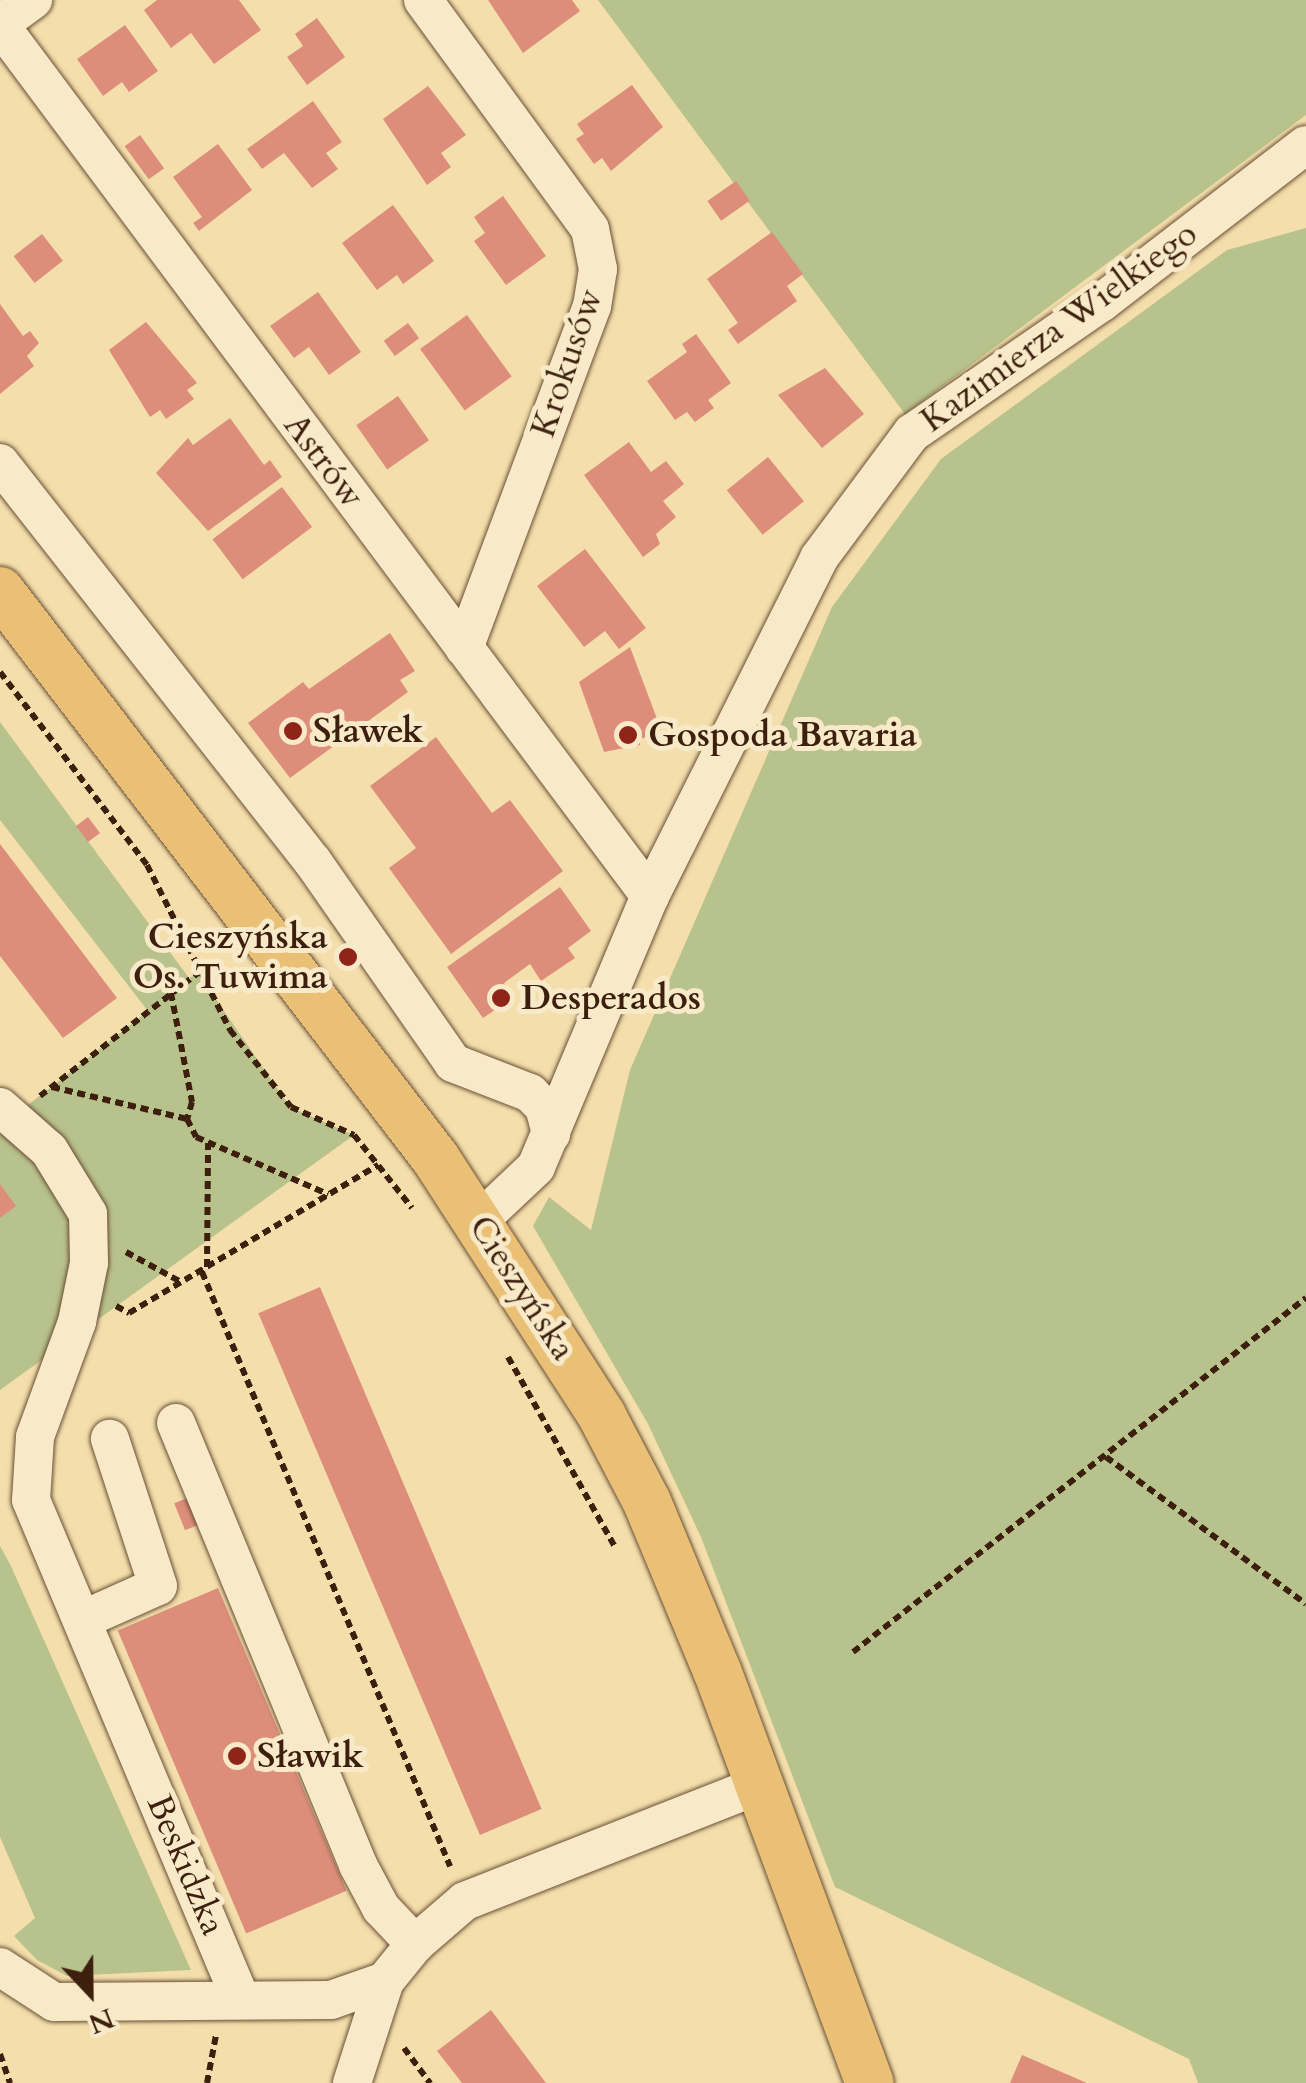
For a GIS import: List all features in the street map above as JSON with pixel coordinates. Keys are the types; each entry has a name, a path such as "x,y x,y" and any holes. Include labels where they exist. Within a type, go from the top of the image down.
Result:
{"main road":[{"name":"Cieszyńska","path":"0,592 480,1220 546,1319 647,1502 762,1784 870,2083"}],"street":[{"path":"0,24 33,0"},
{"name":"Krokusów","path":"423,0 590,229 598,270 592,306 464,648"},
{"name":"Astrów","path":"0,24 650,896"},
{"name":"Kazimierza Wielkiego","path":"480,1220 518,1189 551,1134 650,896 820,558 912,433 1102,302 1306,144"},
{"path":"0,463 313,862 454,1063 530,1093 544,1108 551,1134"},
{"path":"7,1112 73,1180 88,1231 83,1291"},
{"name":"Beskidzka","path":"83,1291 35,1437 32,1500 240,2000"},
{"path":"176,1423 358,1865 381,1908 415,1944"},
{"path":"82,1620 158,1586 110,1439"},
{"path":"352,2083 385,1982 415,1944 465,1901 762,1784"},
{"path":"0,1967 54,2002 331,2000 385,1982"}],"path":[{"path":"0,672 147,865 230,1030 290,1107 354,1136 422,1224"},
{"path":"7,1112 52,1087 198,973"},
{"path":"171,993 192,1102 188,1119"},
{"path":"52,1087 188,1119 208,1144 329,1194"},
{"path":"208,1144 205,1270 456,1880"},
{"path":"83,1291 129,1313 378,1166"},
{"path":"88,1231 182,1283"},
{"path":"853,1652 1306,1298"},
{"path":"506,1354 622,1558"},
{"path":"1106,1457 1306,1604"},
{"path":"393,2050 395,2036 430,2083"},
{"path":"0,2054 10,2083"}],"green space":[{"path":"598,0 1306,0 1306,115 905,414"},
{"path":"1306,228 1306,2083 1198,2083 1189,2059 835,1887 701,1537 648,1424 533,1226 549,1197 591,1230 630,1070 832,607 941,459 1227,250"},
{"path":"0,722 189,978 198,973 290,1107 354,1135 0,1390 0,1127 148,1011 0,820"},
{"path":"0,1546 191,1970 67,1976 37,1960 14,1936 35,1918 0,1837"}],"building":[{"path":"157,0 239,0 261,30 214,64 191,33 171,48 144,10"},
{"path":"488,0 572,0 580,11 523,53"},
{"path":"317,18 345,57 307,85 287,57 303,46 295,34"},
{"path":"125,25 158,71 129,92 122,82 103,96 77,59"},
{"path":"632,85 663,127 611,171 602,158 594,164 576,139 584,134 577,124"},
{"path":"428,86 466,135 441,153 451,167 427,185 383,119"},
{"path":"313,101 342,142 326,153 338,169 312,188 284,153 262,169 247,149"},
{"path":"140,135 164,168 149,179 125,146"},
{"path":"218,144 252,190 199,231 193,223 202,217 173,177"},
{"path":"736,181 750,201 721,221 707,201"},
{"path":"503,196 546,256 506,285 474,241 485,233 474,217"},
{"path":"393,205 434,261 403,284 397,275 377,290 342,243"},
{"path":"772,232 803,274 787,286 797,301 738,344 728,330 738,323 707,279"},
{"path":"42,234 63,261 35,283 14,256"},
{"path":"318,292 361,352 329,375 309,347 294,358 270,326"},
{"path":"0,304 23,336 30,331 39,343 27,356 34,366 0,394"},
{"path":"467,315 512,376 465,411 420,349"},
{"path":"146,322 197,383 187,390 194,399 166,419 160,410 150,417 109,350"},
{"path":"408,323 419,338 395,356 384,341"},
{"path":"696,334 731,383 708,400 714,408 695,422 687,412 675,420 647,381 687,352 682,344"},
{"path":"825,368 864,414 822,448 778,395"},
{"path":"398,396 429,440 387,469 356,425"},
{"path":"230,418 264,465 270,460 282,477 208,531 156,473 188,438 193,445"},
{"path":"629,442 651,472 666,461 684,484 663,501 676,517 656,534 660,544 643,557 584,475"},
{"path":"768,457 804,501 763,535 727,490"},
{"path":"282,487 312,527 243,579 213,539"},
{"path":"585,549 646,628 619,649 605,631 584,647 537,586"},
{"path":"390,633 415,671 400,680 408,692 290,778 248,723 303,682 309,689"},
{"path":"630,647 662,732 640,739 640,745 604,752 579,682"},
{"path":"436,737 492,813 510,800 563,871 451,954 389,868 416,848 370,786"},
{"path":"88,817 100,833 88,842 76,826"},
{"path":"0,844 117,998 63,1038 0,956"},
{"path":"560,887 591,931 568,948 575,958 541,981 530,964 504,983 514,997 483,1018 447,967"},
{"path":"0,1184 16,1206 0,1218"},
{"path":"320,1287 542,1809 480,1835 258,1313"},
{"path":"202,1492 213,1519 185,1530 174,1503"},
{"path":"218,1588 347,1891 246,1933 118,1631"},
{"path":"491,2010 546,2083 462,2083 437,2051"},
{"path":"1022,2055 1087,2083 1010,2083"}],"place":[{"name":"Sławek","path":"293,731"},
{"name":"Gospoda Bavaria","path":"628,735"},
{"name":"Cieszyńska Os. Tuwima","path":"348,957"},
{"name":"Desperados","path":"501,998"},
{"name":"Sławik","path":"237,1756"}]}
